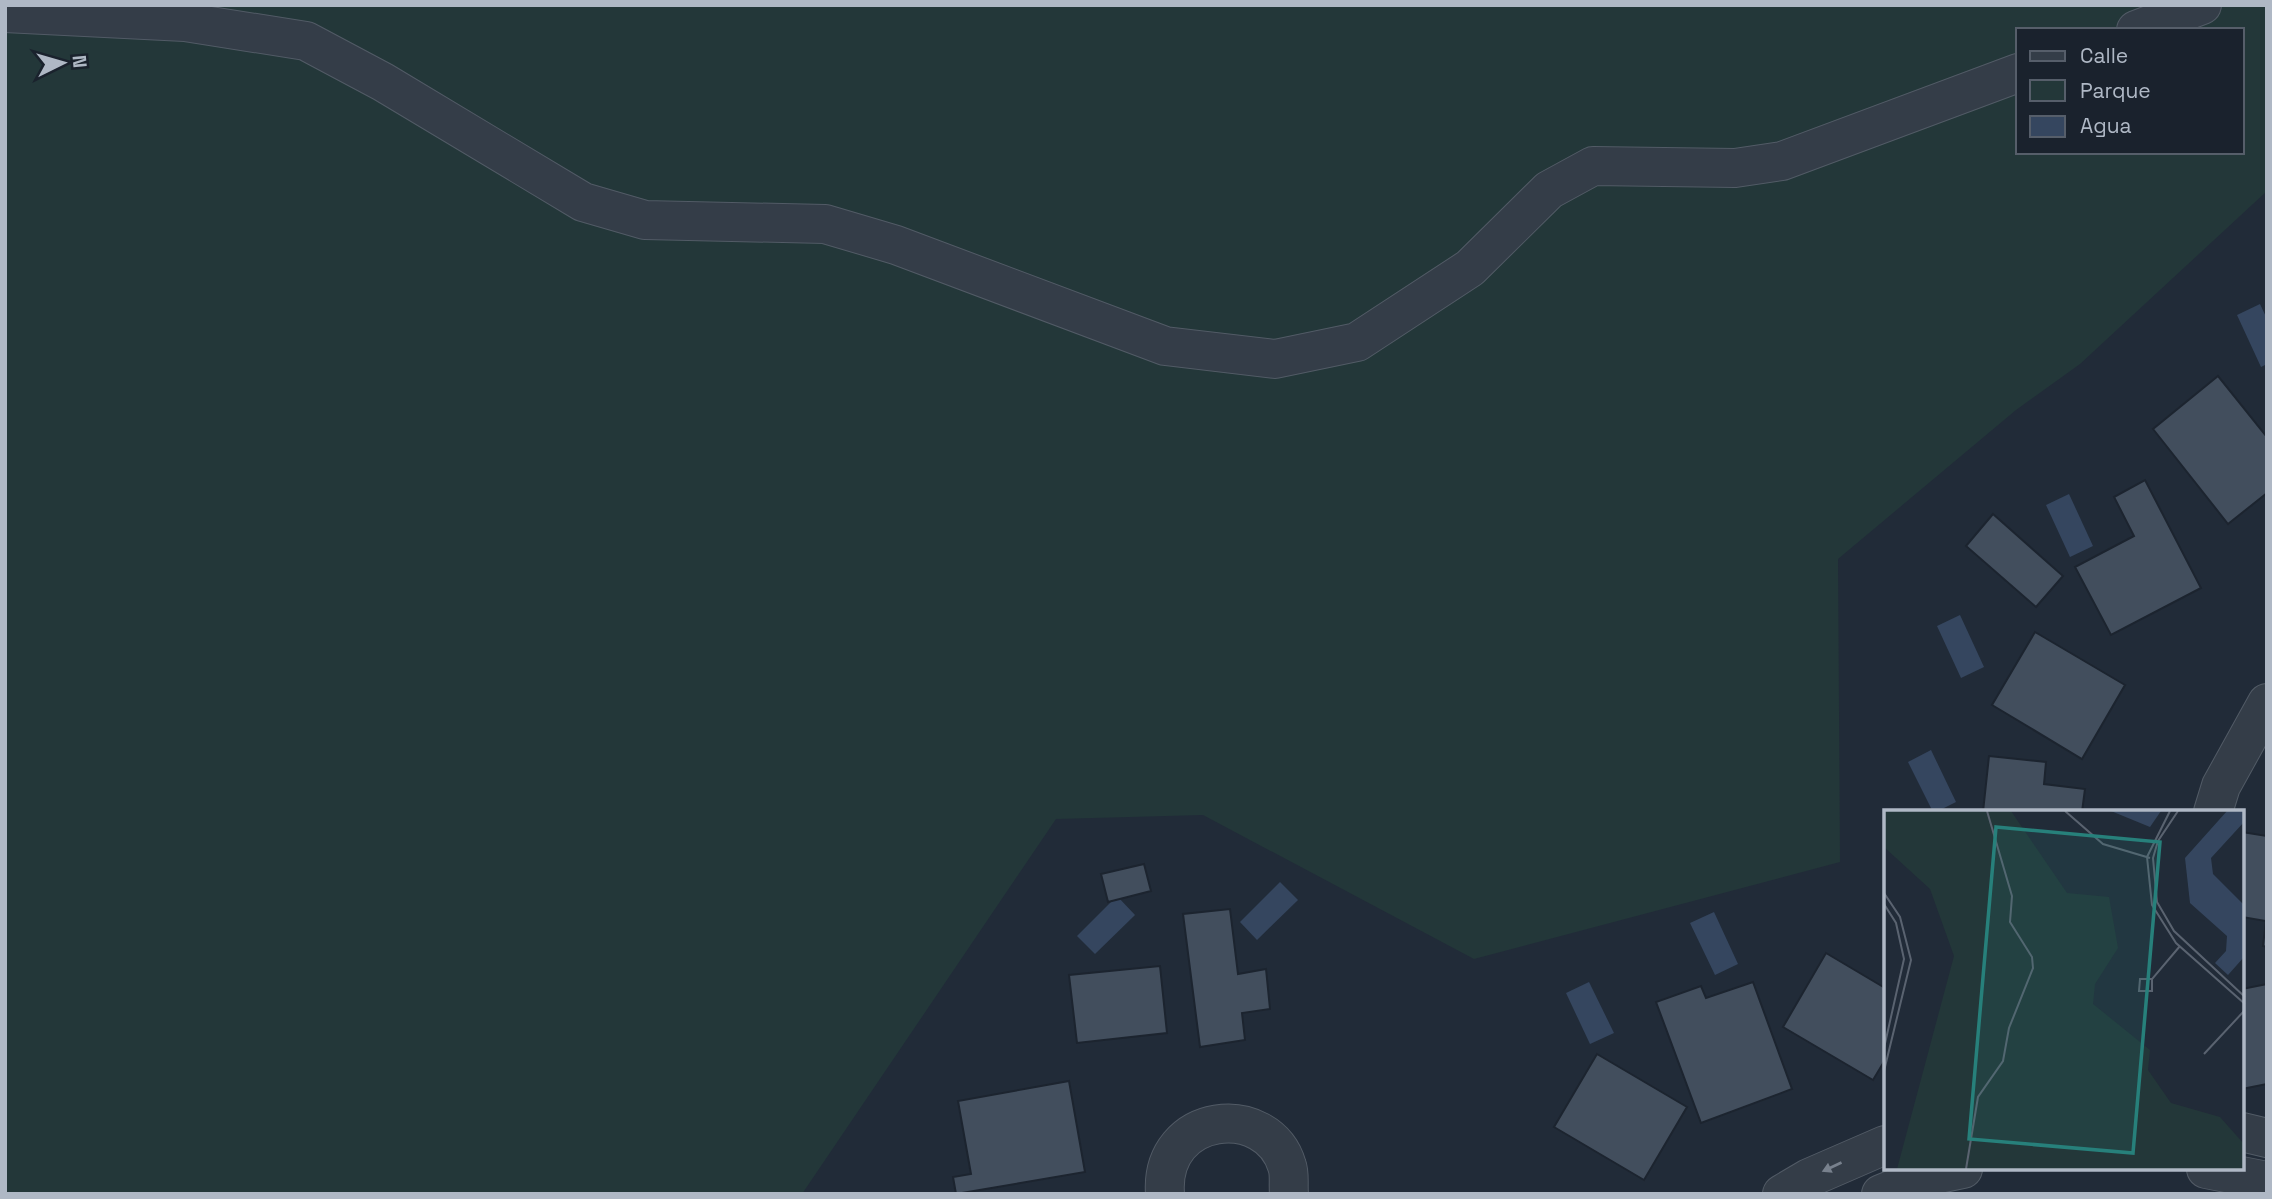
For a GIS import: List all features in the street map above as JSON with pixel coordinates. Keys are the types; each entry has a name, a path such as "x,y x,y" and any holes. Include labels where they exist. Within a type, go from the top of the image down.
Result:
{"street":[{"path":"2141,28 2202,5"},
{"path":"5,13 185,22 306,41 383,82 583,202 645,220 825,224 896,245 1165,346 1275,359 1357,342 1470,268 1549,190 1593,166 1735,168 1783,161 2016,75"},
{"path":"2214,810 2221,786 2267,703"},
{"path":"1165,1194 1164,1174 1179,1144 1206,1125 1239,1124 1268,1138 1287,1166 1289,1194"},
{"path":"2244,1132 2267,1138"},
{"path":"1782,1194 1809,1178 1884,1145"},
{"path":"1881,1194 1920,1178 1953,1171"},
{"path":"2216,1171 2267,1181"}],"green space":[{"path":"5,5 2267,5 2267,191 2080,364 2016,410 1838,559 1840,862 1474,959 1203,815 1056,819 802,1194 5,1194"}],"water":[{"path":"2260,304 2267,319 2267,364 2261,367 2237,315"},
{"path":"2069,494 2093,546 2070,557 2046,505"},
{"path":"1960,615 1984,667 1961,678 1937,626"},
{"path":"1931,750 1956,802 1940,810 1932,810 1908,762"},
{"path":"1280,882 1298,900 1257,940 1240,922"},
{"path":"1117,896 1135,915 1095,954 1077,936"},
{"path":"1714,912 1738,964 1715,975 1690,923"},
{"path":"1589,982 1614,1033 1590,1044 1566,993"}],"building":[{"path":"2218,376 2267,437 2267,493 2228,524 2153,429"},
{"path":"2145,480 2201,588 2111,635 2075,567 2134,536 2114,497"},
{"path":"1993,514 2063,576 2036,607 1966,546"},
{"path":"2035,632 2125,685 2082,759 1992,705"},
{"path":"1989,756 2046,762 2044,784 2085,789 2082,810 1983,810"},
{"path":"2244,832 2267,836 2267,947 2263,946 2266,921 2244,917"},
{"path":"1144,864 1151,891 1108,902 1101,874"},
{"path":"1230,909 1238,974 1266,969 1270,1009 1242,1013 1245,1040 1200,1047 1183,914"},
{"path":"1826,953 1884,987 1884,1062 1873,1080 1783,1027"},
{"path":"1160,966 1167,1033 1077,1043 1069,975"},
{"path":"1753,982 1792,1089 1701,1123 1656,1002 1701,986 1706,998"},
{"path":"2267,984 2267,1084 2244,1089 2244,989"},
{"path":"1597,1054 1687,1107 1644,1180 1554,1127"},
{"path":"1069,1081 1085,1172 956,1194 953,1177 971,1174 958,1101"}]}
